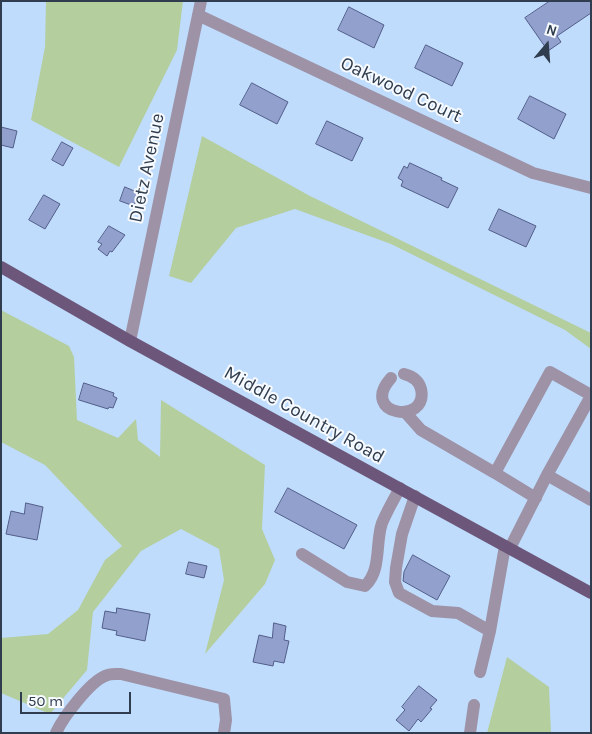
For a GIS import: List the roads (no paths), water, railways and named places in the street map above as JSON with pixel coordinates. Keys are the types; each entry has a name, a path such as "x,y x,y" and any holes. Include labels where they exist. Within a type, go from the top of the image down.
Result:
{"main road":[{"name":"Middle Country Road","path":"1,267 130,341 591,592"}],"street":[{"name":"Dietz Avenue","path":"130,341 201,1"},
{"name":"Oakwood Court","path":"198,15 533,173 591,188"},
{"path":"480,672 507,547 536,498 591,395 550,372 495,473"},
{"path":"398,376 414,379 418,384 421,396 416,407 405,412 398,413 393,411 384,402 383,390 385,384 398,376"},
{"path":"405,412 421,430 536,498"},
{"path":"547,475 591,500"},
{"path":"302,554 347,582 365,586 370,582 374,574 382,524 400,488"},
{"path":"415,496 402,534 396,568 395,582 399,593 432,611 458,613 490,631"},
{"path":"56,733 66,714 89,689 104,676 121,674 224,699 226,720 224,733"},
{"path":"470,733 474,705"}]}
